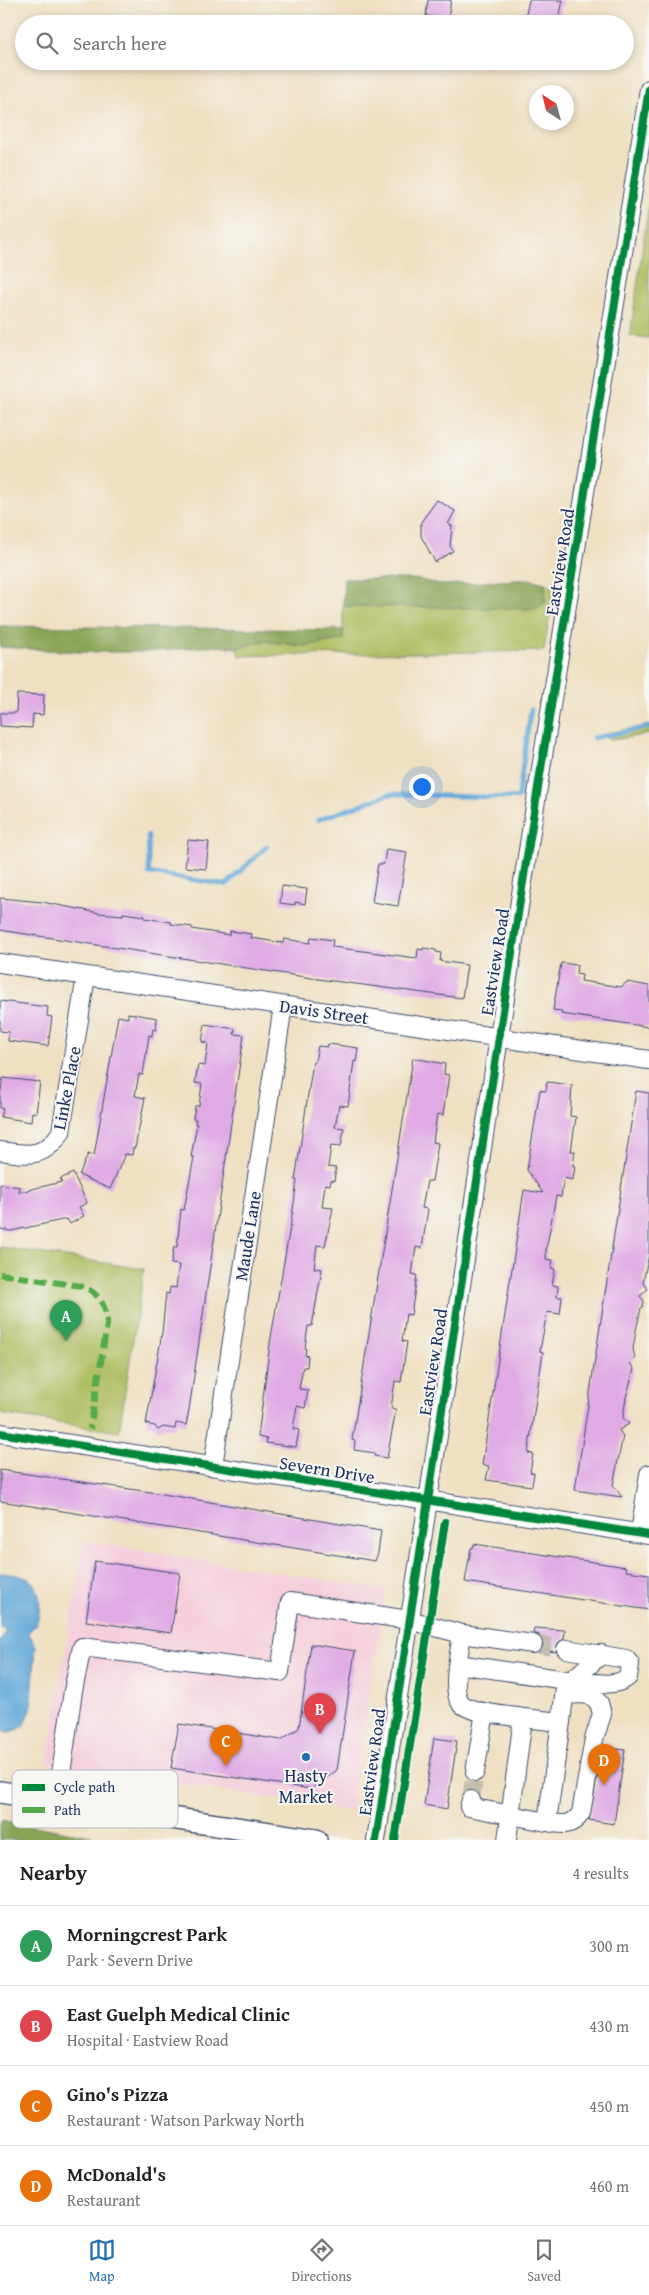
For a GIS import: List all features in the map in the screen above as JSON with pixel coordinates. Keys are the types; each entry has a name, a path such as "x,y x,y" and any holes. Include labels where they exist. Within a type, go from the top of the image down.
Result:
{"main road":[{"path":"178,1819 316,1840"}],"street":[{"name":"Eastview Road","path":"376,1840 408,1620 649,89"},
{"name":"Davis Street","path":"0,963 649,1060"},
{"name":"Linke Place","path":"0,1151 34,1154 43,1152 56,1140 61,1132 86,976"},
{"name":"Maude Lane","path":"213,1466 283,1006"},
{"name":"Severn Drive","path":"0,1434 645,1534"},
{"path":"645,1534 649,1474"},
{"path":"62,1770 73,1691 82,1647 280,1672 290,1602 408,1620 462,1634 534,1644"},
{"path":"462,1634 455,1689 458,1699 463,1705 485,1712 561,1722"},
{"path":"458,1664 568,1685 614,1684 623,1682 628,1677 630,1664 626,1659 566,1649"},
{"path":"547,1822 568,1685 602,1654"},
{"path":"471,1800 469,1807 509,1816 569,1824 576,1822 582,1813 594,1739 602,1714 599,1703 593,1697 583,1694 568,1685"},
{"path":"475,1772 485,1712"},
{"path":"507,1840 523,1718"}],"shaded area":[{"path":"84,1541 386,1590 350,1811 178,1784 178,1770 91,1770 47,1763"}],"green space":[{"path":"649,202 649,338 630,336"},
{"path":"344,579 415,579 445,585 529,579 545,583 545,603 535,609 343,606"},
{"path":"545,583 554,588 544,651 239,656 237,648 262,641 305,646 343,639 343,606 545,603"},
{"path":"0,626 343,630 343,639 305,646 262,641 237,648 214,646 144,652 77,652 0,647"},
{"path":"649,725 649,734 613,740 608,738 608,733"},
{"path":"0,1247 144,1269 119,1432 0,1414"},
{"path":"0,1820 12,1822 12,1828 45,1828 113,1840 0,1840"}],"water":[{"path":"0,1573 30,1580 37,1589 39,1601 39,1613 36,1624 28,1632 36,1646 31,1710 24,1726 11,1732 0,1731 0,1642 5,1634 5,1629 0,1627"}],"building":[{"path":"428,0 451,0 449,15 426,15"},
{"path":"529,0 563,0 560,15 526,15"},
{"path":"437,500 455,511 448,524 452,526 450,546 453,551 435,562 421,536 421,522"},
{"path":"17,694 44,695 43,715 33,714 32,728 0,726 0,713 16,713"},
{"path":"188,840 209,842 206,869 185,867"},
{"path":"386,849 407,852 398,906 372,902 378,864 384,864"},
{"path":"282,886 307,889 305,904 295,902 295,905 280,903"},
{"path":"0,898 42,902 99,913 123,915 123,913 145,916 144,918 171,922 171,924 192,927 192,929 229,935 230,931 252,934 251,938 283,943 284,939 310,943 311,937 333,940 332,947 417,958 418,949 436,950 436,952 441,953 440,961 467,965 462,998 318,979 0,930"},
{"path":"561,963 577,965 576,974 582,975 581,981 621,987 627,982 649,986 649,1027 561,1014 562,1011 553,1010"},
{"path":"0,1001 48,1007 47,1016 52,1017 48,1046 8,1041 9,1032 0,1031"},
{"path":"128,1013 157,1018 156,1030 153,1029 152,1036 149,1035 143,1075 139,1074 135,1096 145,1098 135,1148 133,1148 132,1155 125,1154 110,1189 79,1175 88,1154 94,1156 118,1016 128,1018"},
{"path":"205,1024 235,1029 234,1034 244,1035 186,1425 176,1423 175,1429 163,1427 158,1430 155,1426 146,1424 162,1333 166,1293 169,1294 170,1287 176,1288 179,1265 171,1264 174,1247 177,1247 181,1209 184,1210 194,1157 191,1157 197,1124 195,1124 196,1119 193,1119 195,1106 199,1106 202,1084 195,1083 198,1065 205,1066 208,1043 202,1042"},
{"path":"328,1044 358,1048 356,1062 354,1061 348,1106 339,1105 335,1127 344,1128 341,1146 331,1145 328,1167 336,1168 334,1181 331,1180 330,1185 325,1184 322,1207 333,1208 325,1246 317,1245 314,1268 322,1269 312,1326 308,1326 305,1348 305,1355 308,1356 307,1367 303,1367 299,1389 308,1390 305,1408 297,1406 293,1429 299,1430 296,1447 266,1443 267,1439 258,1437 270,1343 293,1210 297,1180 295,1180 313,1062 315,1062 318,1046 327,1047"},
{"path":"413,1058 445,1064 444,1074 449,1075 443,1115 437,1114 433,1142 438,1143 432,1181 427,1181 422,1208 428,1209 422,1248 416,1247 412,1274 417,1275 411,1315 406,1314 402,1341 407,1342 401,1382 395,1381 391,1408 396,1409 387,1458 374,1456 375,1453 354,1450 355,1441 352,1440"},
{"path":"3,1078 40,1082 36,1113 32,1112 31,1122 1,1117 3,1109 0,1108 0,1096"},
{"path":"547,1082 572,1085 570,1116 576,1117 571,1151 575,1151 573,1166 575,1166 573,1180 564,1178 561,1197 556,1196 546,1250 546,1259 553,1260 551,1268 555,1269 552,1285 558,1286 557,1297 562,1297 560,1314 547,1312 540,1351 543,1352 528,1453 533,1454 530,1472 534,1473 532,1486 486,1480 489,1466 482,1465 524,1190 543,1193 527,1170 540,1090 546,1091"},
{"path":"636,1091 649,1093 649,1254 643,1283 648,1289 640,1296 644,1301 633,1349 635,1358 630,1363 634,1369 626,1397 623,1418 629,1424 619,1430 623,1436 613,1485 622,1497 575,1490"},
{"path":"73,1173 87,1203 79,1207 84,1216 70,1224 67,1219 11,1231 0,1229 0,1184 20,1187 19,1192 62,1182 60,1179"},
{"path":"0,1470 157,1493 381,1531 378,1553 375,1561 0,1501"},
{"path":"474,1544 626,1567 626,1571 649,1574 649,1610 465,1582 471,1548 473,1548"},
{"path":"95,1561 180,1573 171,1633 86,1621"},
{"path":"534,1628 565,1630 564,1639 558,1643 556,1652 542,1650 543,1640 539,1635 533,1633"},
{"path":"311,1644 355,1651 337,1770 311,1789 171,1768 179,1724 281,1740 299,1728"},
{"path":"434,1738 457,1741 447,1809 424,1805"},
{"path":"603,1747 625,1750 614,1824 589,1820"}],"waterway":[{"path":"318,820 390,794 518,798 531,709"},
{"path":"593,738 649,727"},
{"path":"148,835 149,873 226,885 267,846"}],"tunnel":[{"path":"533,1644 566,1649"},
{"path":"471,1800 475,1772"}],"marked path":[{"path":"0,1274 81,1286 93,1292 104,1306 107,1325 90,1429"}],"cycle path":[{"path":"376,1840 519,907 649,89"},
{"path":"0,1433 649,1535"},
{"path":"395,1840 445,1522"}],"place":[{"name":"Morningcrest Park","path":"66,1341"},
{"name":"East Guelph Medical Clinic","path":"320,1734"},
{"name":"Hasty Market","path":"306,1757"},
{"name":"Gino's Pizza","path":"226,1766"},
{"name":"McDonald's","path":"604,1785"}]}
